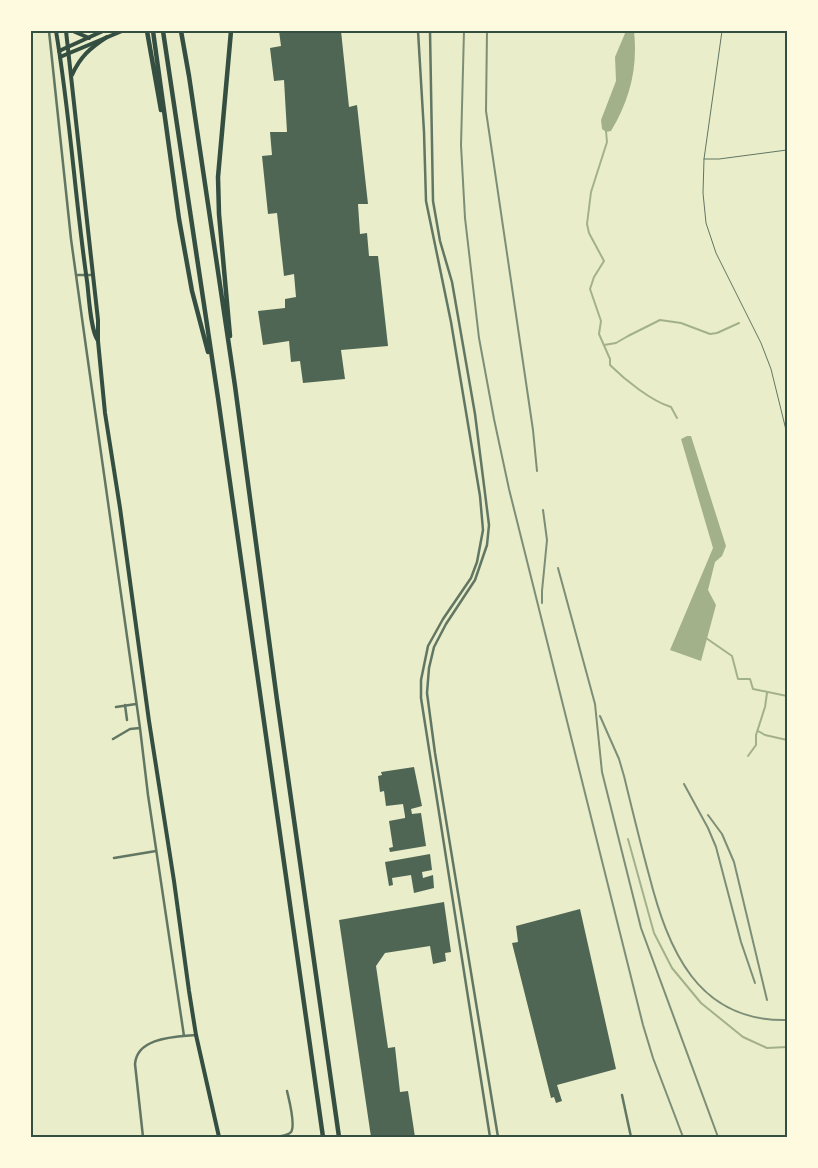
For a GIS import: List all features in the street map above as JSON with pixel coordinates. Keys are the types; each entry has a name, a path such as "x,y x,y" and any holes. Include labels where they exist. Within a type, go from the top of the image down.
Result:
{"highway":[{"path":"146,31 170,155"},
{"path":"153,31 178,219 192,291 214,373"},
{"path":"163,31 214,373 322,1137"},
{"path":"181,31 235,386 339,1137"},
{"path":"230,31 222,120 218,214 235,386"}],"main road":[{"path":"56,31 86,275 94,330 98,340"},
{"path":"66,31 93,275 105,413 196,1034 219,1137"},
{"path":"73,31 89,38"},
{"path":"59,51 103,31"},
{"path":"60,57 122,31"},
{"path":"71,76 83,55 91,47 107,37"}],"street":[{"path":"49,31 71,239 89,374 184,1036"},
{"path":"418,31 429,219 451,322 480,496 482,530 477,562 471,578 443,618 428,646 421,680 421,698 490,1137"},
{"path":"430,31 431,174 434,209 440,241 452,282 473,406 489,524 487,545 475,580 446,624 434,647 429,668 427,693 438,772 498,1137"},
{"path":"425,174 431,174"},
{"path":"77,275 93,275"},
{"path":"116,707 136,704"},
{"path":"125,705 127,720"},
{"path":"113,739 130,729 140,728"},
{"path":"114,858 156,851"},
{"path":"143,1137 135,1064 136,1054 150,1043 196,1034"},
{"path":"276,1137 288,1134 292,1129 293,1123 287,1091"},
{"path":"622,1095 631,1137"}],"lane":[{"path":"722,31 704,159 703,193 706,223 716,253 761,343 771,369 787,434"},
{"path":"704,159 719,159 787,150"}],"shaded area":[{"path":"626,31 634,31 635,58 631,83 618,119 611,131 606,132 602,129 601,120 616,81 615,57"},
{"path":"691,436 726,546 722,556 715,562 708,590 716,605 701,661 670,650 713,548 681,439"}],"building":[{"path":"279,31 341,31 349,107 357,105 368,204 358,204 360,234 367,233 369,256 378,256 388,346 341,350 345,379 303,383 300,361 291,362 289,341 263,345 258,311 285,308 285,299 296,297 294,274 284,276 277,213 268,214 262,156 272,155 270,132 287,132 284,80 274,81 270,48 281,46"},
{"path":"414,767 422,806 411,809 412,814 421,813 426,846 390,852 389,848 393,847 389,821 405,818 405,816 403,804 386,806 384,791 380,792 378,776 382,775 381,772"},
{"path":"430,854 432,870 422,872 423,878 433,875 434,888 414,893 411,875 392,878 393,885 389,886 385,862"},
{"path":"444,902 451,952 445,953 446,961 433,964 430,946 385,953 376,966 388,1048 395,1047 400,1092 408,1091 415,1137 371,1137 339,920"},
{"path":"580,909 616,1069 557,1085 562,1101 556,1103 554,1097 551,1098 512,943 518,942 516,926"}],"waterway":[{"path":"606,131 607,142 591,192 587,224 589,233 604,261 594,277 590,289 601,321 599,334 610,359 610,365 647,395 671,407 677,418"},
{"path":"604,345 616,343 660,320 681,323 710,334 717,333 739,323"},
{"path":"706,638 732,656 738,679 750,679 753,689 787,696"},
{"path":"748,756 756,745 756,735 765,707 767,693"},
{"path":"758,731 765,735 787,740"},
{"path":"628,839 654,933 672,968 701,1003 743,1037 767,1048 787,1047"}],"railway":[{"path":"464,31 461,145 465,218 479,338 494,419 509,489 643,1025 653,1058 683,1137"},
{"path":"487,31 486,111 533,430 537,471"},
{"path":"542,603 547,540 543,510"},
{"path":"558,568 595,704 602,772 641,928 718,1137"},
{"path":"600,716 619,759 657,903 677,954 691,976 709,995 730,1009 756,1017 787,1020"},
{"path":"684,784 716,847 741,942 755,983"},
{"path":"708,815 722,834 734,862 767,1000"}]}
